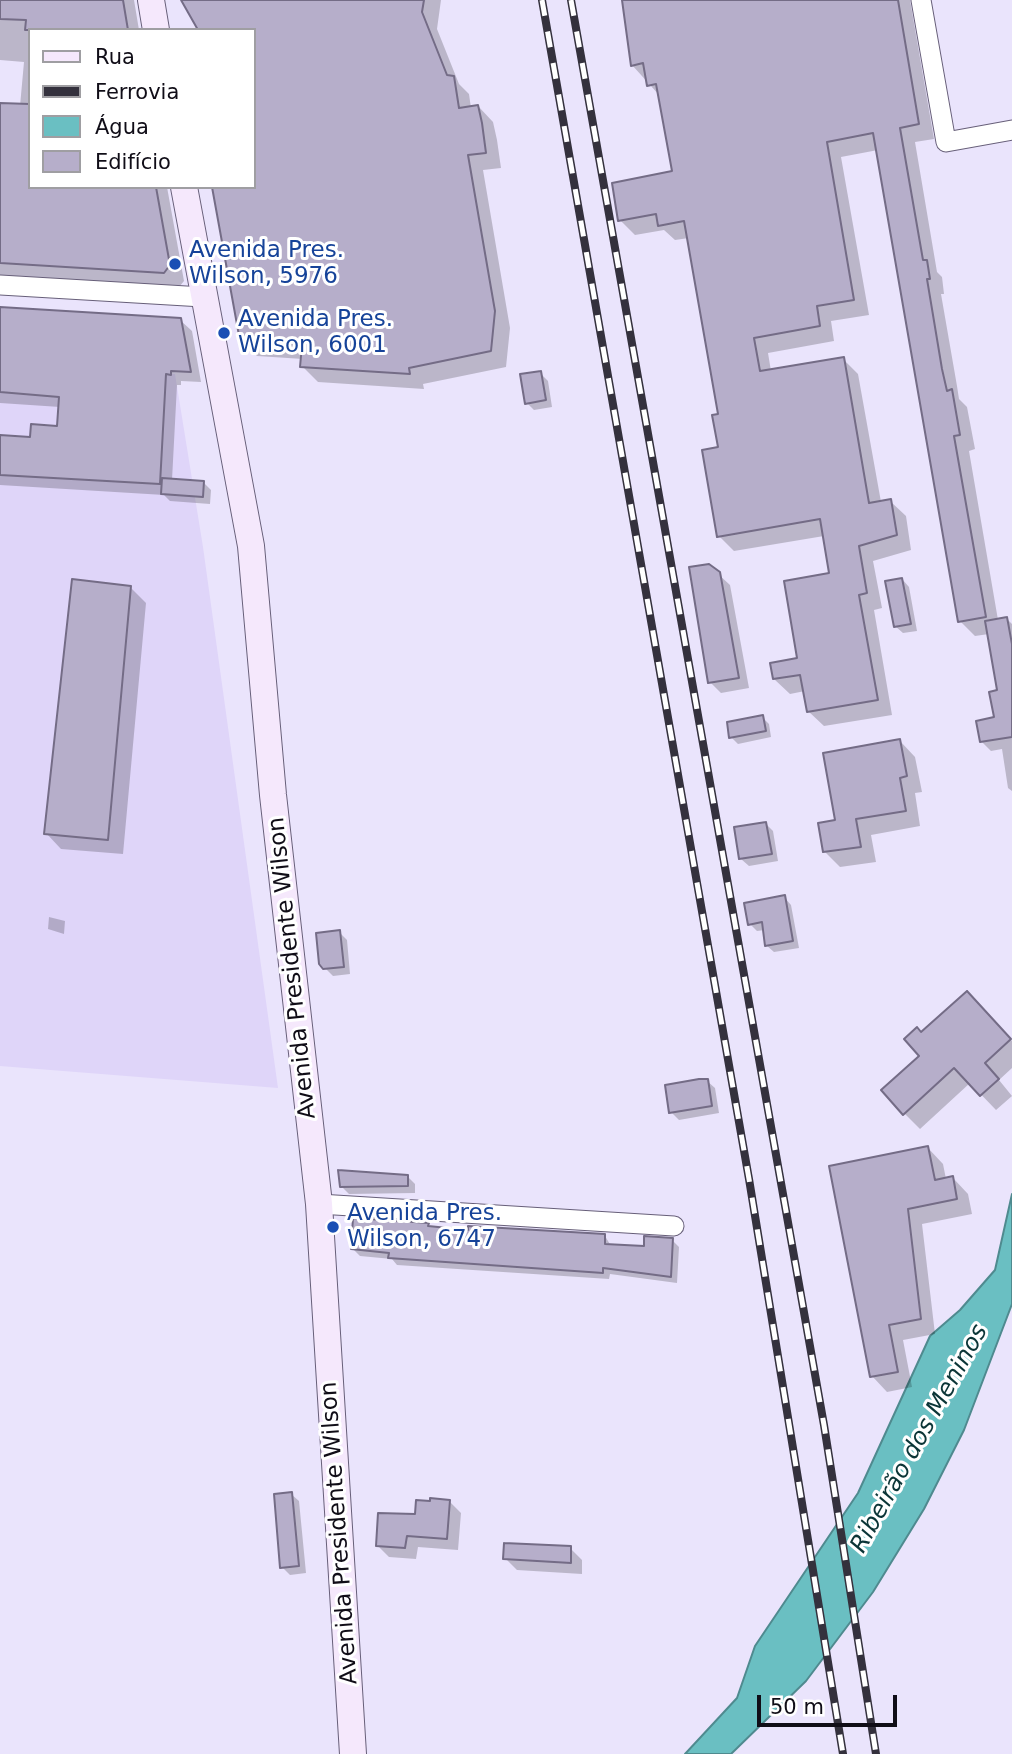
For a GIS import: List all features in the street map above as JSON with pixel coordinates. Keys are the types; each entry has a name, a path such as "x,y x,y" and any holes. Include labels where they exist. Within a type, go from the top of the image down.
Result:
{"main road":[{"path":"151,0 156,28"},
{"name":"Avenida Presidente Wilson","path":"184,189 249,533 273,795 320,1204 353,1754"}],"street":[{"path":"921,0 946,142 1012,130"},
{"path":"0,285 203,297"},
{"path":"320,1204 674,1226"}],"shaded area":[{"path":"0,363 175,374 203,547 278,1088 0,1066"}],"water":[{"name":"Ribeirão dos Meninos","path":"1012,1194 1012,1304 964,1430 924,1509 873,1592 806,1681 731,1754 685,1754 737,1698 755,1646 858,1493 930,1336 960,1310 995,1270"}],"building":[{"path":"0,0 123,0 128,28 25,30 26,20 0,19"},
{"path":"181,0 424,0 422,12 447,75 454,76 459,108 478,105 482,123 486,153 468,155 495,311 491,351 409,368 410,374 300,367 302,345 240,341 212,189 256,189 256,28 197,28"},
{"path":"622,0 898,0 919,124 900,128 923,260 927,260 930,279 927,279 942,369 947,391 952,389 960,435 954,436 986,617 958,622 873,133 827,142 854,300 817,306 820,326 754,338 760,371 844,357 869,503 891,499 897,535 859,546 867,593 859,595 878,700 807,712 800,675 773,679 770,663 797,658 784,581 829,573 820,519 717,537 702,450 718,447 712,415 718,414 684,221 658,226 656,214 618,221 612,183 672,171 656,84 647,86 643,63 631,66"},
{"path":"0,103 28,104 28,189 156,189 170,265 164,273 0,263"},
{"path":"0,307 181,318 191,372 171,371 171,375 166,374 160,484 0,475 0,435 30,437 31,424 57,426 59,397 0,392"},
{"path":"541,371 546,400 525,404 520,374"},
{"path":"162,478 204,481 203,497 161,494"},
{"path":"709,564 720,572 739,678 708,683 689,567"},
{"path":"902,578 911,624 894,627 885,581"},
{"path":"72,579 131,586 108,840 44,834"},
{"path":"1007,617 1012,644 1012,737 980,742 976,721 994,717 989,692 997,690 985,621"},
{"path":"763,715 766,731 729,738 727,722"},
{"path":"900,739 907,776 900,778 906,811 856,819 861,847 823,852 818,823 835,820 823,753"},
{"path":"766,822 772,854 739,859 734,827"},
{"path":"785,895 793,941 765,946 762,922 748,925 744,903"},
{"path":"340,930 344,967 323,969 319,964 316,933"},
{"path":"967,991 1011,1039 985,1063 999,1079 980,1096 954,1068 903,1115 881,1090 919,1056 904,1039 917,1027 921,1032"},
{"path":"708,1079 712,1106 669,1113 665,1085"},
{"path":"928,1146 935,1180 953,1176 957,1199 908,1209 921,1319 889,1325 898,1372 870,1377 829,1166"},
{"path":"338,1170 408,1175 408,1186 340,1187"},
{"path":"353,1218 429,1223 428,1226 468,1230 468,1226 605,1234 605,1244 644,1246 644,1236 673,1238 671,1277 603,1268 603,1273 388,1258 389,1253 351,1249"},
{"path":"292,1492 299,1566 280,1568 274,1494"},
{"path":"430,1498 450,1500 447,1539 407,1536 405,1548 376,1546 378,1513 415,1514 416,1500 430,1501"},
{"path":"504,1543 571,1546 571,1563 503,1559"}],"railway":[{"path":"542,0 749,1179 843,1754"},
{"path":"571,0 824,1425 876,1754"}],"place":[{"name":"Avenida Pres. Wilson, 5976","path":"175,264"},
{"name":"Avenida Pres. Wilson, 6001","path":"224,333"},
{"name":"Avenida Pres. Wilson, 6747","path":"333,1227"}]}
